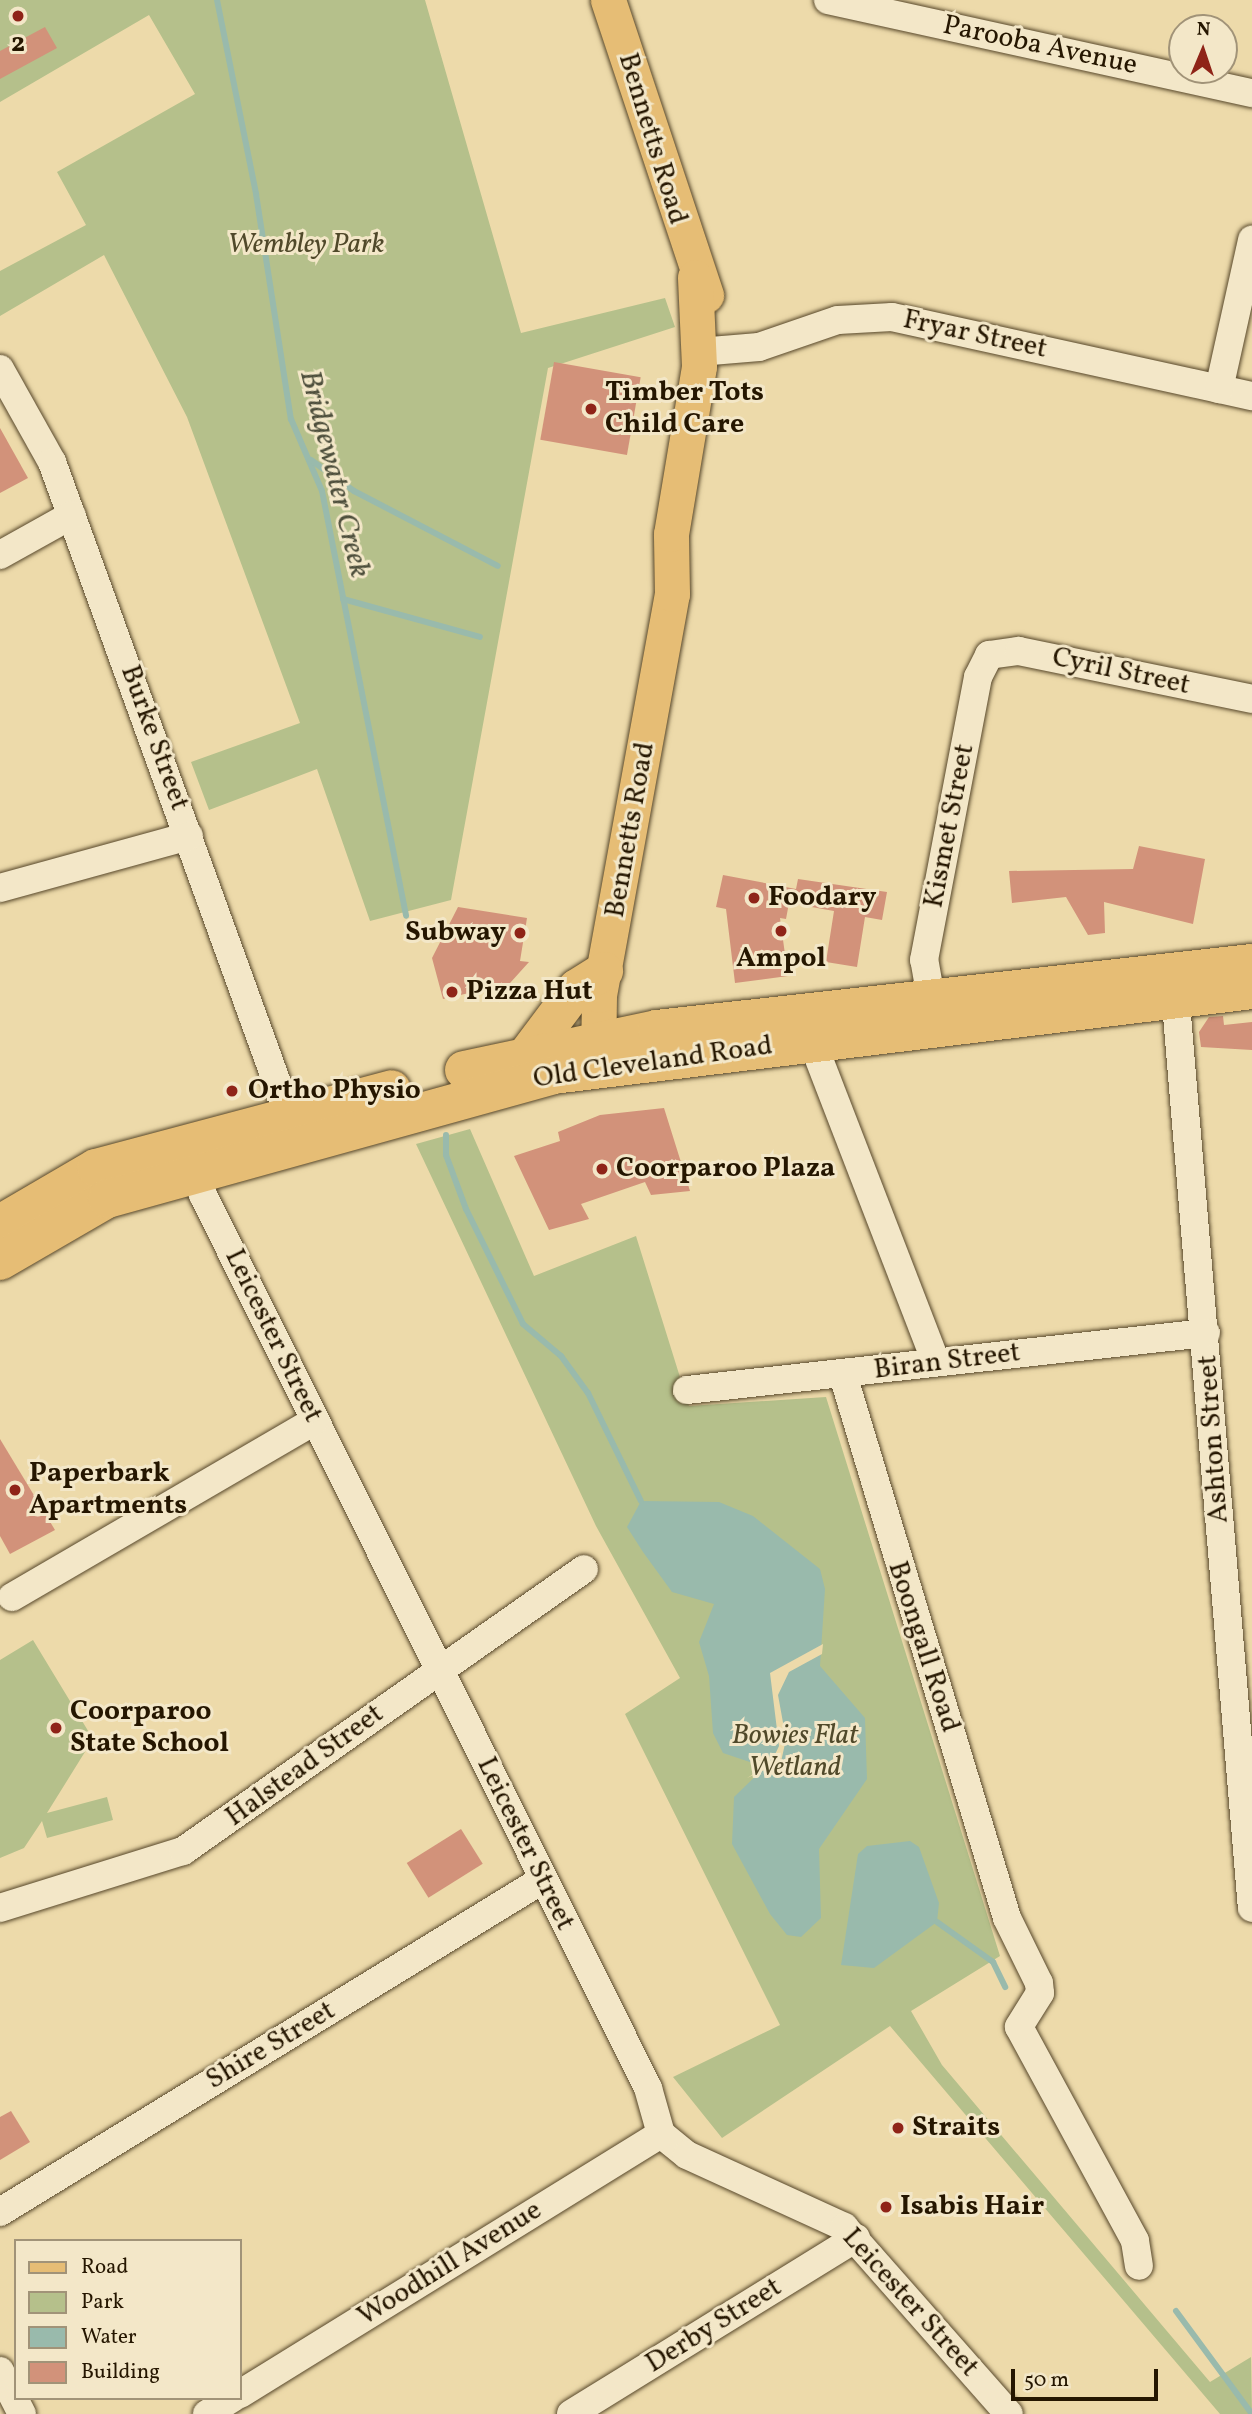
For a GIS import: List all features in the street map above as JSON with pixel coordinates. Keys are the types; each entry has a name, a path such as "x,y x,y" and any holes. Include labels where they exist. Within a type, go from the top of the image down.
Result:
{"highway":[{"name":"Old Cleveland Road","path":"0,1261 94,1205 193,1157 289,1116 529,1052 597,1053 812,1041 1175,985 1252,963"},
{"path":"529,1052 577,988 604,971"},
{"name":"Old Cleveland Road","path":"0,1224 79,1175 193,1157 435,1104 597,1053 931,998 1175,985 1252,990"}],"main road":[{"name":"Bennetts Road","path":"597,1053 604,971 672,594 671,534 710,352 695,277 608,0"}],"street":[{"name":"Parooba Avenue","path":"828,0 1252,93"},
{"path":"1219,389 1252,240"},
{"name":"Fryar Street","path":"710,352 767,345 838,320 892,317 1252,397"},
{"name":"Burke Street","path":"0,369 52,461 289,1116"},
{"path":"0,555 72,515"},
{"name":"Cyril Street","path":"989,654 1019,651 1252,699"},
{"name":"Kismet Street","path":"931,998 923,960 978,677 989,654"},
{"path":"0,888 189,836"},
{"name":"Ashton Street","path":"1175,985 1242,1700 1252,1908"},
{"path":"812,1041 936,1363"},
{"name":"Leicester Street","path":"193,1157 315,1421 648,2088 661,2134 671,2146 824,2214 856,2238 1009,2414"},
{"name":"Biran Street","path":"687,1390 1206,1334"},
{"name":"Boongall Road","path":"843,1375 1007,1918 1040,1993 1019,2027 1135,2241 1139,2266"},
{"path":"12,1597 315,1421"},
{"name":"Halstead Street","path":"0,1908 183,1851 584,1569"},
{"name":"Shire Street","path":"0,2212 542,1880"},
{"name":"Woodhill Avenue","path":"242,2393 661,2134"},
{"name":"Derby Street","path":"571,2414 856,2238"},
{"path":"0,2371 14,2398"},
{"path":"207,2414 230,2400"}],"green space":[{"name":"Wembley Park","path":"0,0 425,0 521,333 665,298 675,327 548,368 451,900 370,921 317,769 209,810 191,762 300,723 187,417 104,255 0,316 0,271 86,225 57,172 195,94 149,15 0,102"},
{"name":"Bowies Flat Wetland","path":"470,1129 534,1276 636,1236 689,1406 826,1397 1000,1956 911,2011 942,2065 1210,2382 1251,2357 1252,2414 1220,2414 890,2026 722,2138 673,2077 780,2025 625,1714 680,1678 596,1526 416,1144"},
{"path":"33,1640 93,1739 47,1813 107,1797 113,1820 47,1838 42,1821 24,1848 0,1858 0,1660"}],"water":[{"path":"641,1501 719,1502 753,1516 820,1569 825,1589 820,1666 865,1718 867,1779 819,1849 821,1918 801,1937 787,1935 770,1914 732,1844 734,1797 765,1767 723,1753 713,1733 709,1676 699,1642 714,1604 672,1592 643,1552 627,1527"},
{"path":"910,1841 919,1847 939,1903 937,1922 874,1968 841,1965 858,1854 867,1846"}],"pier":[{"path":"823,1644 822,1654 789,1672 778,1695 786,1739 781,1762 747,1778 771,1763 779,1746 770,1673"}],"building":[{"path":"45,27 57,48 0,79 0,51"},
{"name":"Timber Tots Child Care","path":"554,362 641,377 627,455 540,440"},
{"path":"0,428 28,478 0,493"},
{"path":"1139,846 1205,859 1193,924 1104,902 1105,933 1088,935 1066,897 1012,903 1009,871 1133,869"},
{"path":"723,875 796,889 798,879 887,892 882,920 865,917 857,967 826,962 834,911 789,903 786,919 780,918 788,976 735,983 726,909 716,907"},
{"path":"458,907 527,918 520,961 529,962 502,992 499,986 443,999 432,958"},
{"path":"1223,1016 1224,1025 1252,1022 1252,1050 1201,1047 1199,1032 1209,1017"},
{"name":"Coorparoo Plaza","path":"664,1108 690,1191 651,1195 645,1182 581,1204 589,1219 549,1230 514,1156 560,1141 558,1132 600,1115"},
{"name":"Paperbark Apartments","path":"0,1439 55,1530 10,1554 0,1536"},
{"path":"461,1829 483,1864 428,1898 407,1863"},
{"path":"11,2111 30,2142 0,2160 0,2117"}],"waterway":[{"name":"Bridgewater Creek","path":"217,0 256,194 291,419 322,491 406,916"},
{"path":"311,460 354,491 498,566"},
{"path":"343,599 480,637"},
{"name":"Bridgewater Creek","path":"446,1135 446,1155 466,1209 523,1324 561,1356 588,1393 641,1501"},
{"path":"937,1922 993,1962 1005,1987"},
{"path":"1176,2311 1252,2414"}],"place":[{"name":"2","path":"18,16"},
{"name":"Timber Tots Child Care","path":"591,409"},
{"name":"Foodary","path":"754,898"},
{"name":"Ampol","path":"781,931"},
{"name":"Subway","path":"520,933"},
{"name":"Pizza Hut","path":"452,992"},
{"name":"Ortho Physio","path":"232,1091"},
{"name":"Coorparoo Plaza","path":"602,1169"},
{"name":"Paperbark Apartments","path":"15,1490"},
{"name":"Coorparoo State School","path":"56,1728"},
{"name":"Straits","path":"898,2128"},
{"name":"Isabis Hair","path":"886,2207"}]}
